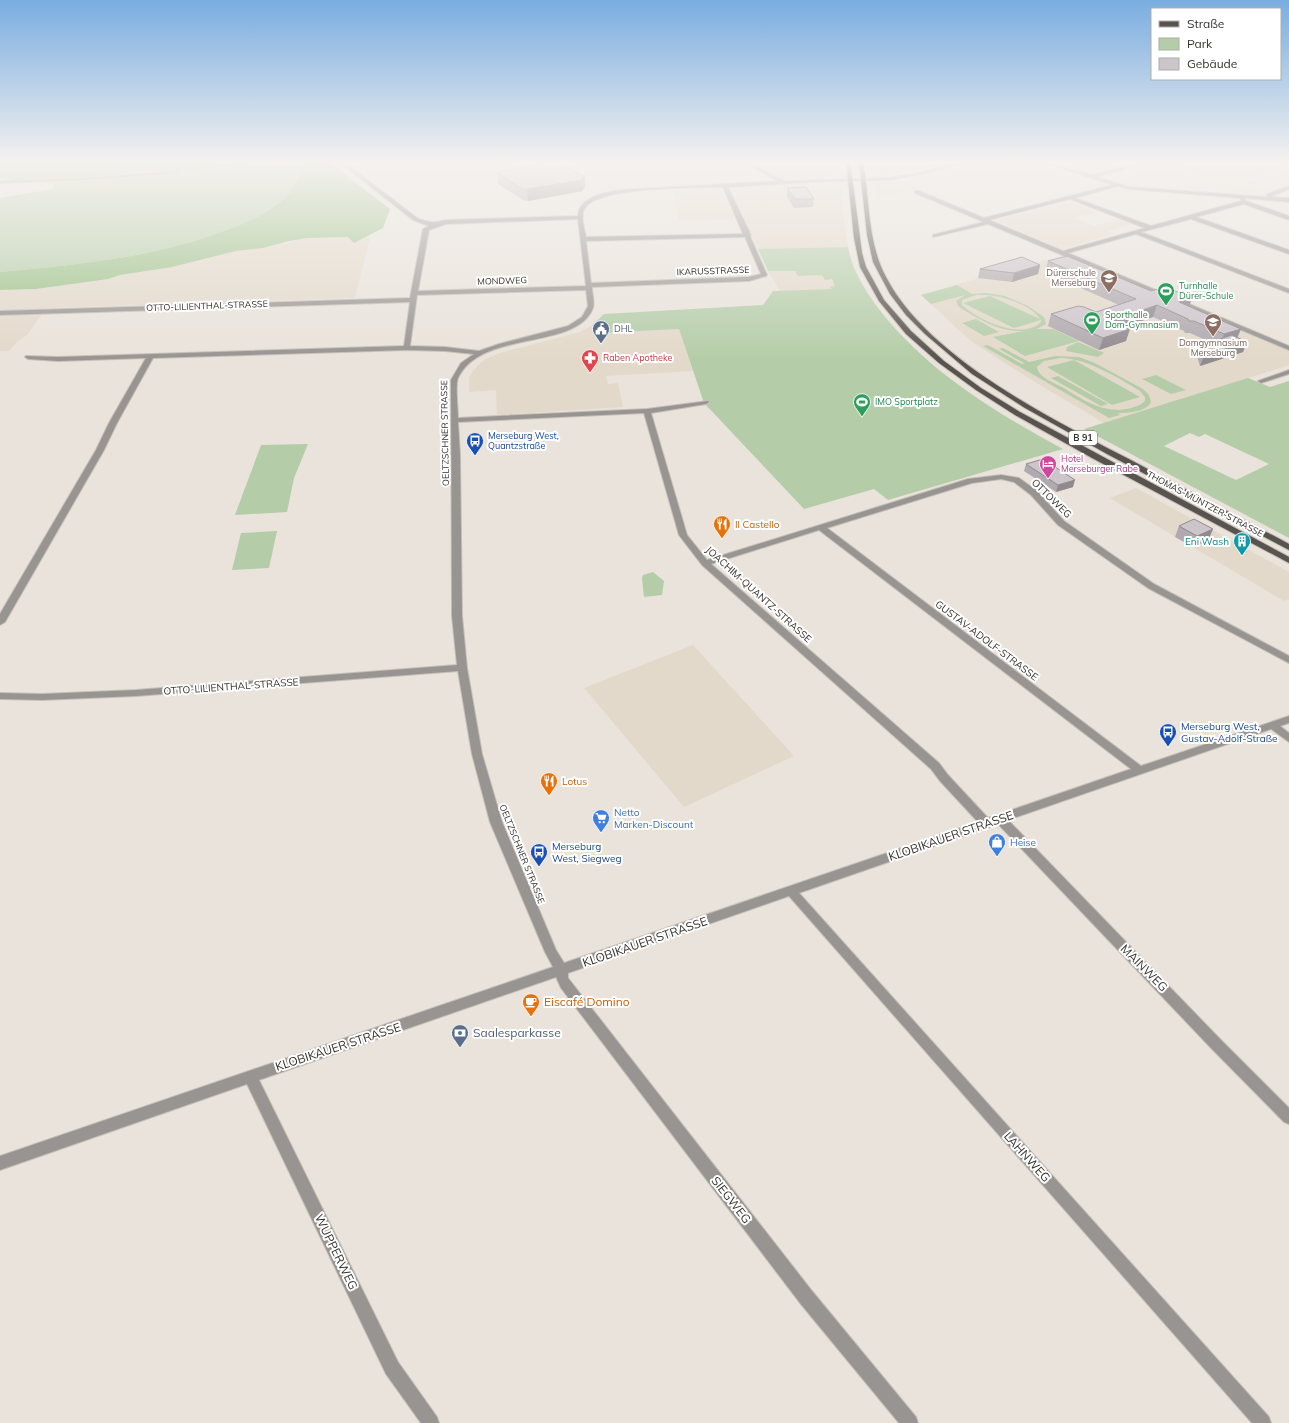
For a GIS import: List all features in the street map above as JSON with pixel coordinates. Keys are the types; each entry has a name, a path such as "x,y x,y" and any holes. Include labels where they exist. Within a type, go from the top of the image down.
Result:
{"main road":[{"name":"THOMAS-MÜNTZER-STRASSE","path":"855,227 857,248 864,268 892,315 928,350 953,371 996,401 1289,560"},
{"name":"THOMAS-MÜNTZER-STRASSE","path":"869,227 871,248 890,290 908,314 943,348 991,384 1098,446 1289,547"}],"street":[{"path":"407,348 414,296 426,229 429,227"},
{"name":"OELTZSCHNER STRASSE","path":"562,971 551,952 496,822 477,754 462,668 457,616 456,454 454,420 455,375 466,362 479,353 566,328 578,323 586,317 591,309 582,227"},
{"name":"IKARUSSTRASSE","path":"588,286 761,277 764,273 744,227"},
{"path":"935,236 968,227"},
{"path":"1002,227 1289,348"},
{"path":"1220,227 1289,252"},
{"path":"1062,253 1150,228"},
{"path":"1135,232 1289,291"},
{"path":"583,239 748,235"},
{"name":"MONDWEG","path":"414,296 588,286"},
{"name":"OTTO-LILIENTHAL-STRASSE","path":"0,313 414,296"},
{"path":"28,357 58,359 407,348 445,349 479,353"},
{"path":"0,622 100,450 113,423 151,356"},
{"path":"1262,381 1289,372"},
{"path":"454,420 647,411 706,402"},
{"name":"JOACHIM-QUANTZ-STRASSE","path":"647,411 683,536 705,563 935,766 944,778 987,824"},
{"name":"OTTOWEG","path":"705,563 972,481 1001,477 1016,480 1034,493 1061,523 1151,586 1289,660"},
{"name":"GUSTAV-ADOLF-STRASSE","path":"820,527 1140,771"},
{"name":"OTTO-LILIENTHAL-STRASSE","path":"0,696 42,697 136,693 462,668"},
{"name":"KLOBIKAUER STRASSE","path":"0,1163 250,1076 562,971 1289,719"},
{"path":"1272,725 1289,738"},
{"name":"MAINWEG","path":"1000,819 1216,1044 1289,1116"},
{"name":"LAHNWEG","path":"791,891 1263,1423"},
{"name":"SIEGWEG","path":"562,971 564,984 806,1297 910,1423"},
{"name":"WUPPERWEG","path":"250,1076 392,1368 431,1423"}],"shaded area":[{"path":"749,227 845,227 848,247 758,249"},
{"path":"1011,227 1121,227 1108,231 1100,228 1114,234 1062,249"},
{"path":"370,237 355,298 46,308 28,334 17,342 9,351 0,351 0,290 36,289 108,279 120,275 194,262 236,251 263,248 308,238"},
{"path":"1061,256 1289,351 1289,365 1106,424 1035,382 972,342 921,295"},
{"path":"768,271 795,271 798,276 822,275 832,279 835,286 833,289 780,291"},
{"path":"592,325 597,333 679,329 693,371 606,376 608,384 618,383 623,407 497,415 496,390 469,392 469,377 478,365 487,358 503,352 580,332"},
{"path":"1136,488 1289,572 1289,599 1284,601 1110,498"},
{"path":"693,645 794,756 684,807 584,688"}],"green space":[{"path":"0,227 233,227 197,240 141,254 85,263 0,272"},
{"path":"233,227 383,227 354,243 348,237 308,238 263,248 236,251 172,267 120,275 108,279 36,289 0,290 0,272 85,263 141,254 169,248"},
{"name":"IMO Sportplatz","path":"848,247 850,257 862,285 886,318 925,358 968,392 1014,422 1063,449 888,500 874,489 804,509 704,403 679,329 597,333 592,325 604,314 763,305 773,291 832,289 830,287 835,286 832,279 825,280 822,275 798,276 795,271 768,271 758,249"},
{"path":"957,285 972,294 986,293 1005,296 1028,306 1044,317 1046,324 1037,329 1053,329 1079,341 1025,356 993,337 1023,331 1006,330 983,321 962,309 958,306 956,301 965,295 931,304 921,295","holes":["976,295 984,295 1002,297 1011,300 1028,308 1040,319 990,296 963,303 1014,328 1041,320 1041,322 1033,327 1012,329 978,317 962,305 962,300"]},
{"path":"976,319 999,332 984,336 962,323"},
{"path":"1078,342 1104,353 1098,357 1066,351 1067,347"},
{"path":"988,345 1022,364 1024,363 999,349 1003,348 1029,362 1055,356 1079,357 1095,363 1143,389 1149,395 1151,402 1141,410 1118,413 1120,415 1109,418 983,346","holes":["1061,358 1071,359 1091,365 1122,380 1140,391 1145,397 1145,401 1137,406 1121,410 1103,408 1086,401 1051,382 1043,377 1038,371 1037,367 1044,361"]},
{"path":"1074,360 1140,397 1112,405 1047,367"},
{"path":"1156,375 1186,390 1171,394 1142,379"},
{"path":"1058,376 1108,404 1101,406 1051,378"},
{"path":"1248,378 1270,387 1289,381 1289,538 1084,429","holes":["1190,433 1199,437 1205,434 1269,464 1236,480 1164,446"]},
{"path":"308,444 294,478 287,512 235,515 261,445"},
{"path":"277,531 269,568 232,570 241,533"},
{"path":"653,572 664,581 662,595 644,597 643,575"}],"building":[{"path":"1067,256 1101,270 1111,272 1113,275 1151,291 1165,287 1192,298 1179,302 1241,329 1224,334 1194,321 1189,321 1188,319 1157,305 1114,320 1129,327 1127,328 1130,329 1103,338 1051,314 1078,306 1096,312 1136,299 1048,261"},
{"path":"1022,257 1040,265 1014,273 980,269"},
{"path":"1232,335 1247,342 1204,356 1200,346"},
{"path":"1043,459 1075,480 1058,485 1026,464"},
{"path":"1194,519 1213,529 1197,536 1179,526"}],"place":[{"name":"Dürerschule Merseburg","path":"1109,293"},
{"name":"Turnhalle Dürer-Schule","path":"1166,306"},
{"name":"Sporthalle Dom-Gymnasium","path":"1092,335"},
{"name":"Domgymnasium Merseburg","path":"1213,337"},
{"name":"DHL","path":"601,344"},
{"name":"Raben Apotheke","path":"590,373"},
{"name":"IMO Sportplatz","path":"862,417"},
{"name":"Merseburg West, Quantzstraße","path":"475,456"},
{"name":"Hotel Merseburger Rabe","path":"1048,479"},
{"name":"Il Castello","path":"722,539"},
{"name":"Eni Wash","path":"1242,556"},
{"name":"Merseburg West, Gustav-Adolf-Straße","path":"1168,747"},
{"name":"Lotus","path":"549,796"},
{"name":"Netto Marken-Discount","path":"601,833"},
{"name":"Heise","path":"997,857"},
{"name":"Merseburg West, Siegweg","path":"539,867"},
{"name":"Eiscafé Domino","path":"531,1017"},
{"name":"Saalesparkasse","path":"460,1048"}]}
